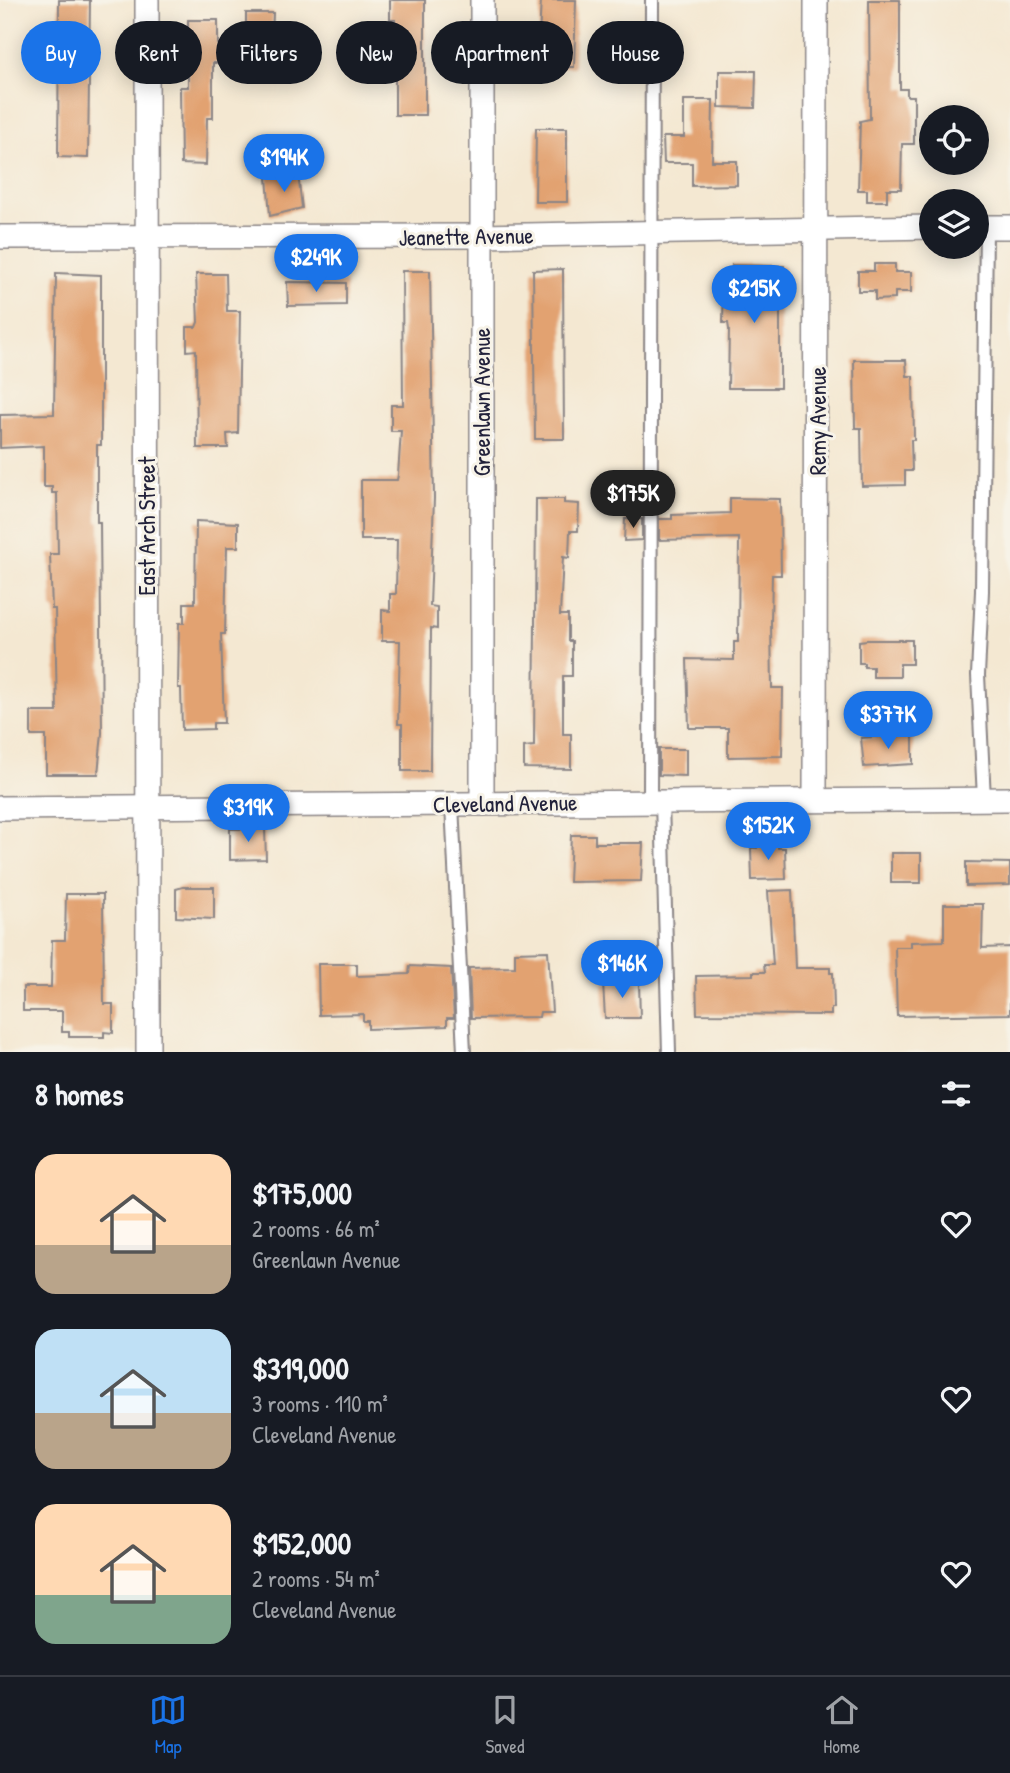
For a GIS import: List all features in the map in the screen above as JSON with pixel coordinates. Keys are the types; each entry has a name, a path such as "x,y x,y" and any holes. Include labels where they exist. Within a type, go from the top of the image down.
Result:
{"street":[{"name":"East Arch Street","path":"147,0 145,239 148,1052"},
{"name":"Greenlawn Avenue","path":"482,0 482,804"},
{"name":"Remy Avenue","path":"815,799 818,228 816,0"},
{"name":"Jeanette Avenue","path":"0,237 145,239 481,236 919,227"},
{"path":"989,227 1010,227"},
{"name":"Cleveland Avenue","path":"0,808 1010,799"}],"lane":[{"path":"652,0 649,232 656,801 669,1052"},
{"path":"981,259 982,592 978,674 984,799"},
{"path":"452,804 464,1052"}],"building":[{"path":"59,0 90,0 90,21 59,21"},
{"path":"390,0 425,0 425,115 395,115 395,84 417,84 417,21 390,20"},
{"path":"541,0 576,0 574,67 573,21 540,21"},
{"path":"869,0 900,0 900,89 907,89 907,96 914,96 914,144 902,144 901,189 887,189 887,201 867,201 867,190 858,190 860,121 870,119"},
{"path":"246,13 273,13 273,21 246,21"},
{"path":"218,20 216,63 213,63 213,118 207,118 206,165 181,164 180,87 202,84 202,21 188,21"},
{"path":"719,71 756,71 755,108 719,107"},
{"path":"58,84 89,84 88,158 58,157"},
{"path":"684,100 713,100 712,161 737,161 737,185 692,186 692,163 664,163 663,137 684,137"},
{"path":"536,128 567,128 567,202 535,202"},
{"path":"298,174 302,208 270,216 267,177"},
{"path":"874,264 895,264 895,272 911,272 911,292 895,292 895,299 875,300 875,291 858,291 858,271 874,271"},
{"path":"732,265 784,266 784,294 780,294 780,388 728,388 729,329 728,323 723,323 724,277 732,277"},
{"path":"563,269 564,439 535,439 533,270"},
{"path":"402,271 430,271 434,498 430,606 437,607 437,629 431,628 430,771 402,771 402,724 398,724 400,641 382,641 382,610 390,611 390,594 396,594 397,540 361,540 361,480 397,480 398,475 401,431 391,431 391,405 403,405"},
{"path":"56,273 101,275 101,445 97,445 97,522 100,522 102,733 98,774 46,774 46,736 31,736 31,712 57,712 55,609 52,609 50,554 58,554 57,493 52,493 52,487 44,487 44,446 0,448 0,415 54,414"},
{"path":"196,274 226,274 227,311 240,311 238,433 227,434 228,448 197,448 196,350 187,351 187,327 196,327 198,322"},
{"path":"287,282 346,283 346,305 288,306"},
{"path":"854,360 906,360 907,376 913,376 912,471 905,471 905,485 862,486 861,428 855,428"},
{"path":"730,498 780,499 781,575 772,575 771,622 772,688 783,688 782,756 728,757 728,728 689,728 687,659 734,660 734,642 738,642 739,538 659,540 659,519 672,519 672,515 730,513"},
{"path":"536,499 564,499 564,503 579,504 578,531 570,531 569,558 563,557 560,615 568,615 568,641 572,641 572,676 563,676 563,734 571,734 571,769 524,768 524,747 534,746"},
{"path":"625,519 642,519 642,540 624,541"},
{"path":"196,521 238,523 238,547 227,547 225,634 221,634 224,723 213,723 213,729 182,730 181,688 178,688 179,623 184,623 184,603 195,603"},
{"path":"912,640 912,664 900,664 900,677 873,677 873,667 864,667 864,663 859,663 859,641"},
{"path":"913,734 913,764 864,767 861,738"},
{"path":"659,749 686,749 686,776 659,775"},
{"path":"230,829 265,829 266,859 230,860"},
{"path":"571,835 595,835 595,843 643,843 641,881 569,882"},
{"path":"778,841 778,848 785,848 786,879 752,880 751,848 757,848 757,842"},
{"path":"891,853 921,853 921,883 891,883"},
{"path":"966,862 1010,863 1010,885 966,886"},
{"path":"214,887 214,919 176,917 176,889"},
{"path":"792,890 795,968 830,968 830,973 833,973 834,1008 831,1008 831,1015 697,1014 696,976 753,975 753,972 765,972 764,965 773,965 768,891"},
{"path":"66,894 103,894 104,1004 113,1004 113,1033 104,1032 104,1037 69,1037 69,1032 62,1032 62,1011 23,1011 23,987 51,987 52,940 65,940"},
{"path":"944,904 983,904 982,948 1010,947 1010,1014 897,1016 895,947 911,947 911,942 944,941"},
{"path":"548,951 552,1012 540,1012 539,1017 471,1018 469,968 515,967 515,952"},
{"path":"318,964 357,964 357,976 409,974 410,966 451,968 454,1018 447,1018 447,1026 368,1029 368,1021 363,1021 363,1014 319,1015"},
{"path":"639,982 640,1018 605,1018 603,983"}]}
